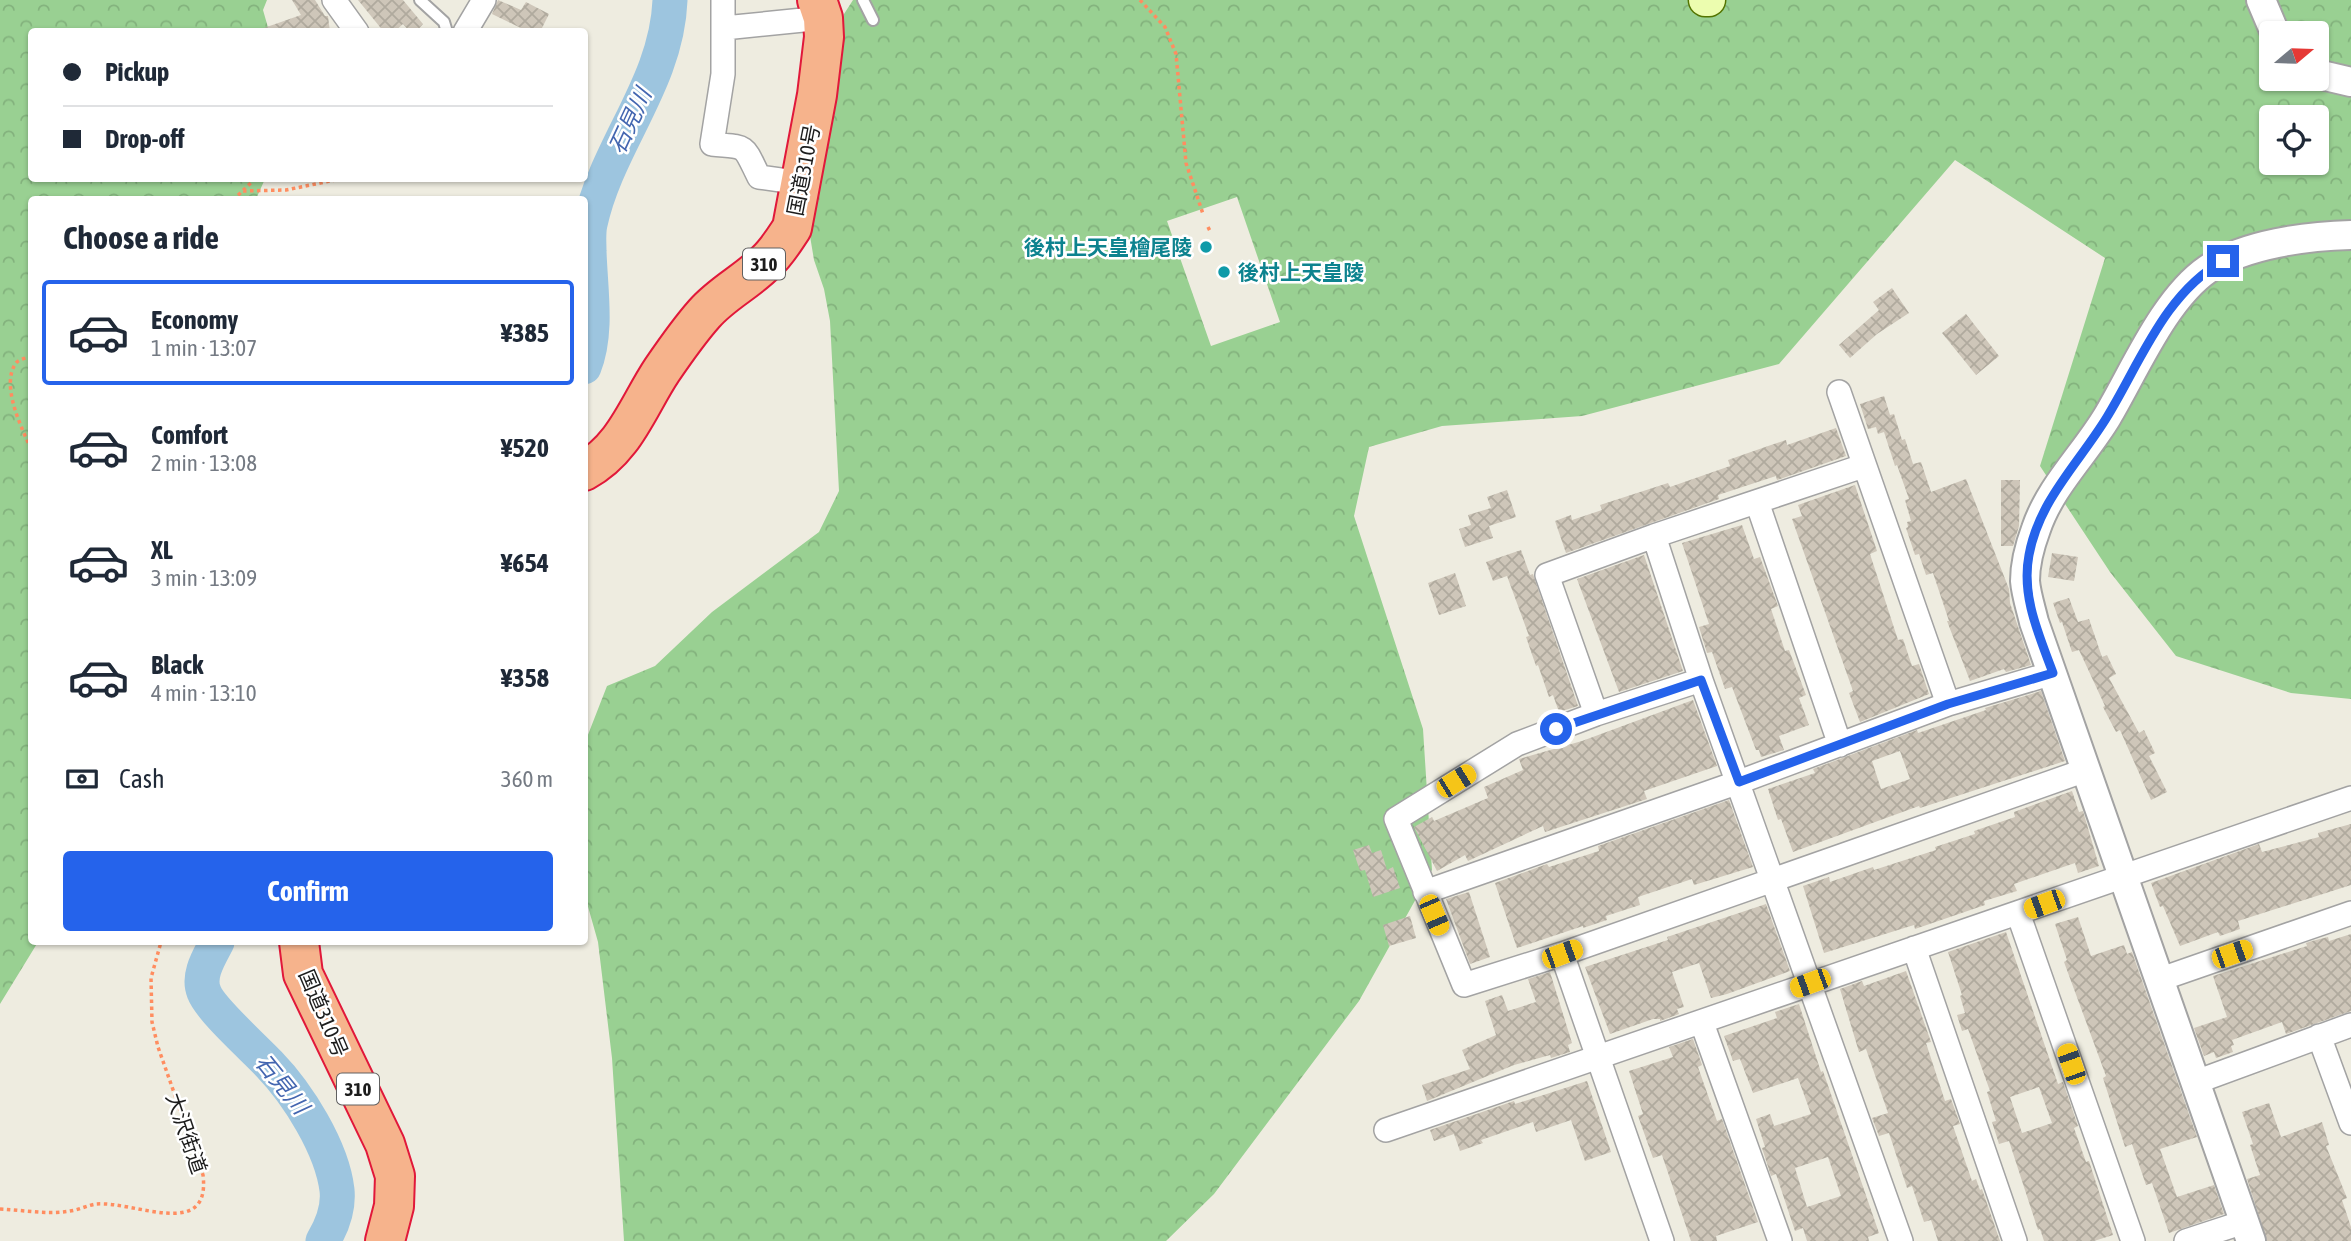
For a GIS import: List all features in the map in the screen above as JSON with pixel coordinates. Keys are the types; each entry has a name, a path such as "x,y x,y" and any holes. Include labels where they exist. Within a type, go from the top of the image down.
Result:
{"highway":[{"name":"国道310号","path":"588,469 615,449 662,371 705,312 765,264 792,228 817,95 824,37 820,9"},
{"name":"国道310号","path":"299,945 303,974 385,1144 395,1176 394,1206 385,1241"}],"street":[{"path":"334,0 354,28"},
{"path":"467,28 484,0"},
{"path":"723,0 723,74 712,144 738,145 746,150 751,156 758,177 802,183"},
{"path":"2261,0 2269,21"},
{"path":"724,28 820,9"},
{"path":"2329,77 2351,82"},
{"path":"2186,1241 2248,1231 2034,622 2025,581 2029,554 2036,528 2056,491 2106,418 2171,309 2195,281 2223,261 2274,244 2329,235 2351,235"},
{"path":"1839,392 1948,704"},
{"path":"1596,714 1548,575 1654,536 1863,466"},
{"path":"1757,502 1839,745"},
{"path":"1654,536 1701,680 1900,1241"},
{"path":"1425,892 1739,782 1948,704 2053,673"},
{"path":"1701,680 1596,714 1517,744 1396,819 1464,985 1562,954 2086,770"},
{"path":"1386,1130 2351,798"},
{"path":"2018,913 2133,1241"},
{"path":"2161,979 2351,913"},
{"path":"1914,948 2015,1241"},
{"path":"1562,954 1662,1241"},
{"path":"1702,1023 1780,1241"},
{"path":"2196,1082 2351,1025"},
{"path":"2319,1036 2351,1123"}],"lane":[{"path":"420,0 444,22 446,28"},
{"path":"863,0 873,20"}],"path":[{"path":"1140,0 1165,27 1176,54 1186,163 1203,214"},
{"path":"237,196 252,182"},
{"path":"243,191 286,190 325,182"},
{"path":"28,358 16,362 6,387 18,426 28,444"},
{"name":"大沢街道","path":"0,1209 59,1212 105,1204 133,1207 172,1218 188,1214 200,1206 205,1192 203,1175 158,1047 152,1022 151,978 160,945"}],"green space":[{"path":"0,0 267,0 263,10 268,28 28,28 28,182 264,182 257,196 28,196 28,945 36,945 0,1004"},
{"path":"853,0 2351,0 2351,699 2291,693 2176,656 2110,572 2040,466 2105,258 1955,160 1779,364 1582,416 1442,426 1369,447 1354,516 1423,729 1432,870 1359,1001 1214,1194 1166,1241 624,1241 612,1058 598,942 588,907 588,735 607,686 655,666 712,612 819,532 839,491 830,321 824,289 814,260 808,224 835,41 844,14","holes":["1237,197 1280,322 1211,346 1167,221"]}],"building":[{"path":"292,0 315,0 325,16 328,16 330,28 264,28 301,15"},
{"path":"358,0 403,0 423,24 420,28 406,28 403,24 398,28 381,28"},
{"path":"498,0 521,10 526,2 549,14 542,28 521,28 492,14"},
{"path":"1892,288 1909,313 1877,334 1850,358 1839,345 1879,310 1873,302"},
{"path":"1966,314 1999,356 1976,375 1942,333"},
{"path":"1884,396 1890,415 1894,414 1902,440 1905,439 1913,464 1921,462 1931,492 1966,479 2009,589 2010,603 2031,665 2006,672 2004,669 1970,681 1947,621 1933,573 1926,575 1919,554 1915,555 1906,528 1907,522 1911,521 1905,500 1909,499 1884,432 1878,434 1876,427 1868,429 1860,404"},
{"path":"1836,428 1846,456 1777,480 1776,476 1718,495 1719,499 1566,553 1555,521 1571,515 1572,520 1602,510 1600,505 1668,483 1670,487 1730,466 1728,460 1771,445 1786,440 1787,445"},
{"path":"2001,480 2020,480 2019,526 2013,546 2001,546"},
{"path":"1855,485 1877,551 1870,554 1898,640 1903,639 1912,666 1919,664 1929,694 1860,722 1849,693 1853,691 1792,519 1802,516 1798,505"},
{"path":"1507,490 1516,517 1489,526 1493,538 1465,547 1459,529 1471,525 1468,515 1491,508 1487,497"},
{"path":"1742,525 1754,559 1760,557 1778,606 1771,609 1785,651 1789,650 1806,695 1799,698 1809,725 1779,736 1784,750 1761,757 1732,687 1725,689 1712,652 1707,653 1699,627 1709,624 1682,543"},
{"path":"1521,550 1530,575 1533,574 1578,706 1559,712 1553,695 1549,697 1538,665 1536,666 1526,637 1529,636 1507,576 1493,581 1486,562"},
{"path":"2052,553 2078,557 2074,581 2048,577"},
{"path":"1644,555 1683,671 1619,692 1577,579"},
{"path":"1455,573 1466,606 1439,615 1428,583"},
{"path":"2069,598 2078,622 2089,619 2102,657 2107,655 2116,674 2109,678 2139,733 2144,730 2155,753 2149,756 2167,792 2151,800 2120,730 2116,732 2103,707 2105,706 2079,650 2072,652 2062,622 2060,623 2053,603"},
{"path":"2041,691 2065,761 1920,808 1919,806 1793,852 1781,819 1778,820 1768,789 1815,773 1813,769 1917,730 1918,733","holes":["1900,751 1910,779 1881,789 1872,761"]},
{"path":"1693,700 1717,766 1644,791 1647,799 1545,832 1543,826 1468,861 1465,855 1437,871 1414,827 1432,817 1434,821 1488,798 1484,787 1523,770 1519,759 1582,741"},
{"path":"2072,791 2079,812 2083,811 2099,866 2078,873 2075,863 2014,884 2017,891 1984,901 1985,905 1915,929 1914,925 1824,953 1803,886 1829,877 1830,882 1936,850 1935,847 2015,817 2014,812"},
{"path":"1729,800 1753,867 1694,885 1692,879 1638,897 1640,905 1606,916 1607,920 1517,948 1495,883 1547,864 1549,867 1599,851 1598,846"},
{"path":"2351,824 2351,885 2238,921 2240,929 2220,936 2218,932 2180,946 2151,883 2259,844 2262,852 2319,837 2318,833"},
{"path":"1369,845 1372,853 1381,850 1387,870 1393,867 1400,888 1373,897 1365,870 1360,871 1353,850"},
{"path":"1469,892 1490,957 1470,964 1446,899"},
{"path":"1766,904 1790,971 1711,998 1699,963 1672,972 1684,1007 1677,1009 1679,1014 1660,1021 1653,1019 1610,1034 1585,967"},
{"path":"1410,916 1416,938 1389,946 1383,925"},
{"path":"2078,917 2091,956 2124,945 2127,954 2132,952 2197,1137 2160,1149 2177,1197 2214,1185 2224,1214 2169,1233 2152,1183 2146,1185 2132,1144 2125,1147 2103,1078 2106,1076 2064,962 2067,960 2055,924"},
{"path":"2006,932 2058,1084 2063,1082 2078,1126 2074,1128 2086,1162 2089,1161 2113,1235 2094,1241 2044,1241 2009,1141 1999,1144 1992,1122 1996,1121 1987,1092 1990,1091 1968,1029 1962,1031 1957,1015 1965,1013 1948,952","holes":["2039,1087 2052,1123 2022,1133 2010,1097"]},
{"path":"2351,934 2351,1011 2286,1034 2282,1022 2232,1040 2233,1052 2216,1058 2214,1052 2204,1056 2194,1028 2227,1017 2213,976 2307,946 2306,943 2312,941 2328,937 2329,941"},
{"path":"1906,971 1931,1042 1926,1043 1945,1101 1951,1099 1960,1124 1953,1126 1972,1181 1976,1179 1980,1190 1982,1189 2000,1241 1938,1241 1931,1220 1924,1222 1912,1186 1907,1188 1889,1133 1879,1136 1872,1118 1888,1113 1866,1049 1859,1052 1840,989 1862,981 1864,986"},
{"path":"1550,972 1572,1043 1568,1045 1570,1052 1514,1065 1427,1101 1422,1085 1470,1069 1462,1050 1496,1035 1485,1001 1502,995 1508,1011 1536,1002 1528,979"},
{"path":"1799,1004 1879,1233 1868,1237 1869,1241 1807,1241 1803,1228 1795,1231 1776,1174 1771,1176 1756,1119 1770,1114 1774,1126 1811,1114 1798,1078 1753,1093 1740,1059 1733,1061 1724,1036 1777,1018 1775,1012","holes":["1828,1157 1841,1196 1807,1207 1795,1168"]},
{"path":"1693,1039 1702,1065 1698,1067 1717,1121 1722,1119 1758,1222 1716,1236 1717,1241 1691,1241 1662,1155 1653,1158 1638,1116 1643,1114 1629,1071 1673,1057 1669,1047"},
{"path":"1587,1081 1611,1152 1585,1161 1571,1120 1536,1132 1533,1122 1481,1140 1483,1143 1460,1151 1454,1134 1434,1141 1430,1130 1514,1101 1515,1104"},
{"path":"2269,1103 2281,1137 2322,1122 2329,1145 2326,1146 2347,1198 2342,1200 2351,1227 2351,1241 2267,1241 2247,1179 2260,1175 2242,1112"}],"waterway":[{"name":"石見川","path":"588,353 592,325 590,224 609,167 659,59 670,0"},
{"name":"石見川","path":"215,945 203,972 204,992 224,1018 291,1090 312,1122 328,1157 334,1174 337,1204 323,1241"}],"place":[{"name":"後村上天皇檜尾陵","path":"1206,247"},
{"name":"後村上天皇陵","path":"1224,272"}],"route":[{"path":"1556,729 1701,680 1739,782 1948,704 2053,673 2034,622 2025,581 2036,528 2044,510 2106,418 2171,309 2195,281 2223,261"}]}
